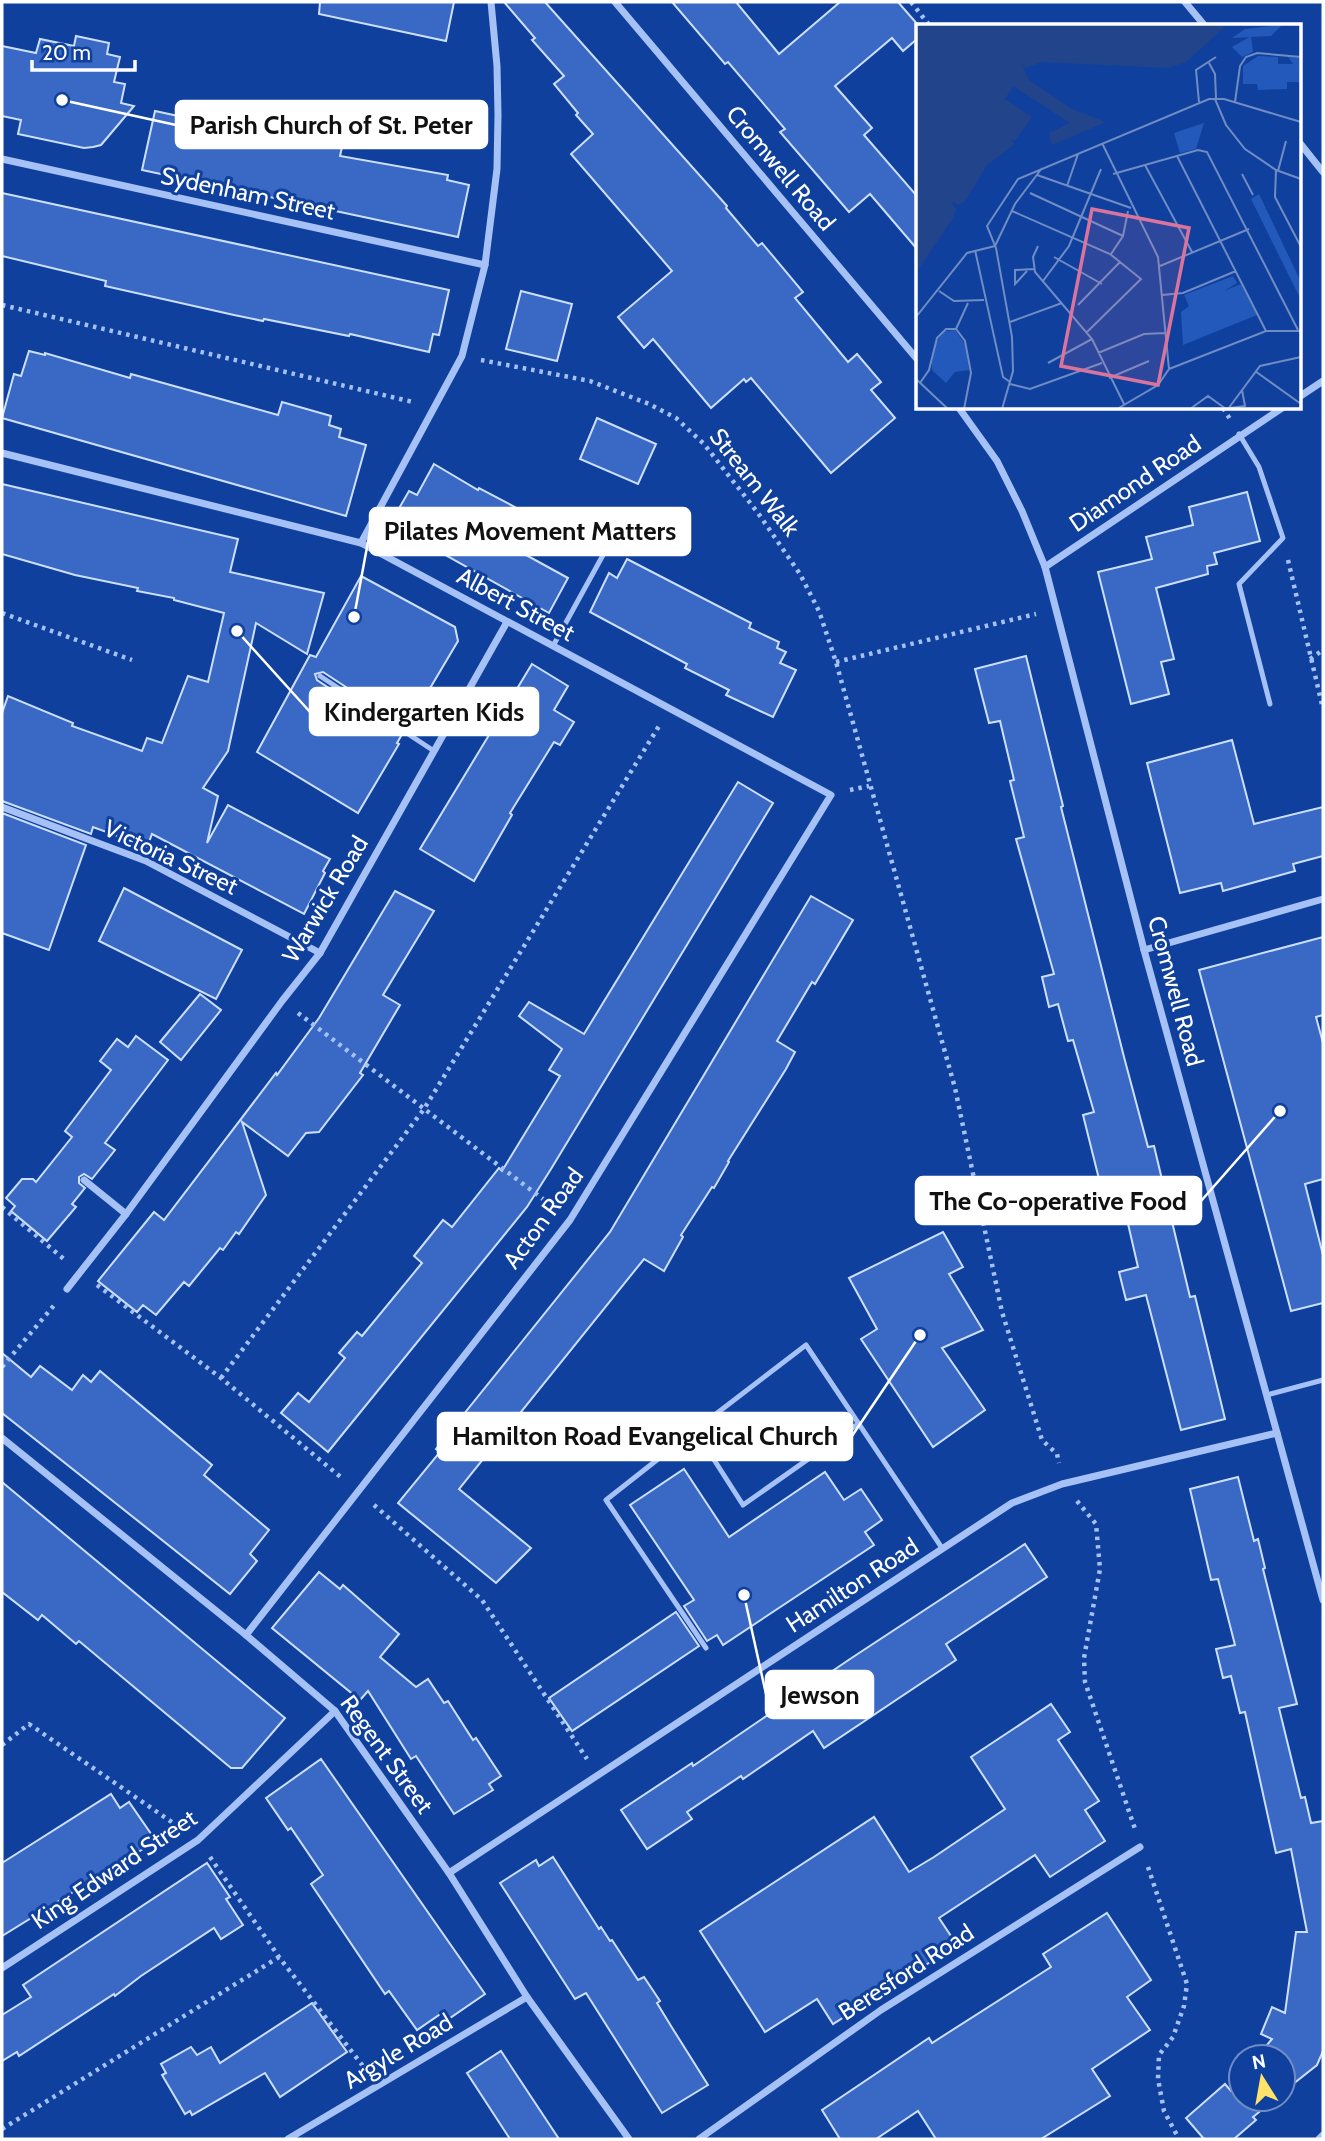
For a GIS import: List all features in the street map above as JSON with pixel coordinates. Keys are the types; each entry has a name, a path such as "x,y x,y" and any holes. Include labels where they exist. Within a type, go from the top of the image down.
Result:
{"street":[{"path":"361,543 462,356 485,264 498,142 498,66 491,2"},
{"name":"Cromwell Road","path":"615,2 916,358"},
{"path":"1185,2 1203,24"},
{"path":"1300,143 1323,172"},
{"name":"Sydenham Street","path":"2,159 485,264"},
{"path":"1300,396 1323,382"},
{"name":"Cromwell Road","path":"960,410 997,461 1022,511 1045,567 1144,950 1323,1600"},
{"name":"Diamond Road","path":"1045,567 1279,410"},
{"name":"Albert Street","path":"2,453 361,543 831,795"},
{"name":"Warwick Road","path":"67,1289 81,1274 320,953 507,622"},
{"name":"Acton Road","path":"246,1635 570,1220 831,795"},
{"name":"Victoria Street","path":"2,807 146,861 320,953"},
{"path":"1144,950 1323,899"},
{"path":"84,1180 126,1214"},
{"name":"Hamilton Road","path":"449,1873 1012,1503 1062,1484 1277,1433"},
{"name":"Regent Street","path":"2,1437 246,1635 335,1711 449,1873 527,1997 629,2139"},
{"name":"King Edward Street","path":"2,1968 198,1840 335,1711"},
{"name":"Beresford Road","path":"699,2139 881,2010 1140,1847"},
{"name":"Argyle Road","path":"288,2139 527,1997"},
{"path":"1319,2139 1323,2135"}],"lane":[{"path":"1239,435 1259,467 1283,538 1239,584 1270,704"},
{"path":"554,646 608,545 555,517"},
{"path":"320,676 435,751"},
{"path":"706,1647 606,1500 806,1345 942,1548"},
{"path":"1267,1395 1323,1380"},
{"path":"695,1430 743,1505 858,1424"}],"path":[{"path":"911,2 928,24"},
{"path":"2,305 435,407"},
{"name":"Stream Walk","path":"462,356 590,382 649,404 676,418 704,444 758,513 800,574 819,611 836,662 869,786"},
{"path":"1283,538 1323,709"},
{"path":"836,662 1055,609"},
{"path":"2,613 132,660"},
{"path":"1310,659 1323,650"},
{"path":"221,1378 424,1109 670,709"},
{"path":"282,1001 570,1220"},
{"path":"2,1207 81,1274 221,1378 357,1490 482,1600 598,1774"},
{"path":"2,1367 67,1289"},
{"path":"2,1745 29,1724 198,1840 279,1957 377,2085"},
{"path":"2,2129 279,1957"}],"building":[{"path":"320,2 454,2 446,41 319,14"},
{"path":"504,2 545,2 727,206 758,246 762,243 803,292 795,298 848,362 857,354 881,382 871,390 895,418 831,473 751,378 746,382 744,379 711,408 653,339 644,348 618,317 672,271 571,154 593,134 554,84 564,76 532,40 535,38"},
{"path":"672,2 736,2 779,54 840,2 898,2 917,24 916,40 903,51 892,38 835,86 872,128 864,135 916,195 916,248 870,194 849,212 780,132 785,129 728,62 725,64"},
{"path":"76,36 109,43 107,54 120,57 114,82 125,84 121,103 134,106 101,145 93,147 84,148 18,134 21,120 2,116 2,46 36,53 40,39 74,46"},
{"path":"186,103 218,110 215,125 271,137 274,123 344,138 340,156 448,175 447,180 469,185 458,237 142,170 155,111 183,117"},
{"path":"2,193 449,290 439,335 433,334 429,352 350,334 349,336 264,319 263,321 105,286 106,281 2,256"},
{"path":"521,291 572,304 557,361 506,349"},
{"path":"29,351 45,353 130,378 131,374 278,415 282,402 331,416 329,425 341,429 339,437 366,445 346,516 2,418 14,374 21,376"},
{"path":"597,418 656,444 638,484 580,459"},
{"path":"434,464 478,490 479,488 526,513 516,530 534,541 526,555 568,578 549,613 390,524 409,491 417,495"},
{"path":"2,484 238,539 230,572 324,593 307,654 256,623 228,751 203,788 218,796 207,843 228,805 330,859 304,914 152,834 147,847 93,827 91,834 2,801 2,713 8,696 73,723 72,726 142,751 147,738 162,743 188,676 208,682 224,613 2,554"},
{"path":"1247,492 1260,541 1214,553 1217,564 1207,566 1208,574 1156,588 1174,659 1161,662 1169,694 1131,704 1098,572 1152,559 1146,537 1193,525 1189,507"},
{"path":"627,559 751,623 749,628 779,642 777,648 786,652 780,663 796,670 773,717 726,695 729,690 685,668 687,664 590,612 609,573 617,578"},
{"path":"361,576 455,627 458,641 407,727 323,672 315,674 317,680 401,736 397,743 399,744 358,813 257,752 310,655 316,657"},
{"path":"1026,656 1124,1057 1148,1147 1154,1146 1190,1297 1195,1296 1225,1419 1181,1430 1146,1295 1126,1300 1119,1272 1138,1267 1129,1228 1119,1187 1102,1191 1083,1115 1094,1112 1073,1040 1068,1041 1058,1004 1049,1007 1042,977 1054,974 1016,839 1024,837 1010,781 1014,780 1000,721 989,723 975,669"},
{"path":"532,664 568,686 554,710 574,722 560,745 554,742 510,813 512,815 474,881 420,849"},
{"path":"1232,740 1254,824 1323,807 1323,856 1293,864 1295,871 1223,891 1221,883 1180,893 1147,763"},
{"path":"738,782 773,803 551,1169 527,1207 328,1452 281,1413 298,1393 309,1402 345,1358 339,1353 357,1332 362,1336 422,1263 414,1256 443,1220 452,1227 499,1168 502,1171 560,1076 549,1070 562,1049 519,1016 529,1002 584,1034"},
{"path":"2,813 86,845 49,950 2,933"},
{"path":"124,888 242,950 216,999 99,941"},
{"path":"395,891 434,911 383,995 400,1005 360,1073 363,1075 319,1132 306,1133 288,1156 242,1122 266,1195 239,1234 236,1232 223,1250 220,1248 189,1286 184,1282 156,1315 143,1305 137,1312 98,1281 154,1212 164,1220 276,1073 277,1075 319,1018"},
{"path":"811,896 853,920 777,1041 795,1052 786,1069 714,1188 712,1187 681,1235 683,1237 664,1271 644,1259 459,1489 531,1548 496,1583 398,1503 440,1452 436,1449 610,1232"},
{"path":"1323,937 1323,1015 1316,1017 1323,1043 1323,1179 1305,1184 1323,1255 1323,1303 1291,1311 1199,970"},
{"path":"200,994 221,1010 181,1060 160,1042"},
{"path":"136,1036 168,1060 105,1143 115,1150 92,1179 84,1174 79,1177 79,1183 85,1188 72,1204 76,1207 47,1241 11,1211 15,1206 6,1198 22,1179 33,1179 36,1182 72,1137 65,1131 111,1070 100,1061 117,1039 128,1047"},
{"path":"943,1232 963,1267 949,1274 983,1330 942,1348 985,1410 933,1447 861,1339 877,1329 849,1278"},
{"path":"2,1353 31,1377 40,1366 72,1390 83,1375 91,1382 100,1371 212,1465 204,1475 269,1530 250,1554 257,1561 230,1594 2,1413"},
{"path":"684,1469 729,1537 825,1472 844,1500 861,1489 882,1520 865,1532 874,1545 723,1645 717,1635 707,1641 684,1606 694,1600 630,1505"},
{"path":"1238,1477 1254,1541 1258,1539 1297,1704 1279,1708 1301,1798 1305,1797 1311,1823 1323,1821 1323,2051 1317,2065 1297,2081 1297,2043 1269,2043 1272,2039 1261,2034 1272,2007 1285,2013 1296,1932 1307,1932 1291,1849 1276,1853 1245,1712 1240,1713 1231,1676 1223,1678 1216,1649 1235,1645 1218,1579 1211,1580 1190,1489"},
{"path":"2,1482 285,1718 242,1768 231,1768 79,1641 76,1644 42,1615 38,1620 2,1592"},
{"path":"1025,1544 1047,1577 946,1644 956,1660 824,1748 813,1731 743,1779 741,1776 687,1812 692,1819 647,1849 621,1810 692,1763 693,1766"},
{"path":"319,1572 340,1589 343,1585 399,1634 380,1657 416,1687 428,1679 444,1703 448,1701 501,1776 489,1784 493,1790 454,1814 416,1756 411,1759 368,1691 360,1700 272,1628"},
{"path":"676,1612 699,1646 572,1731 549,1698"},
{"path":"1051,1704 1070,1732 1058,1740 1099,1801 1085,1810 1105,1841 1050,1877 1035,1855 939,1918 957,1945 833,2024 817,1999 765,2032 700,1931 874,1817 909,1872 934,1857 1005,1809 971,1757"},
{"path":"321,1759 485,1994 447,2020 442,2013 417,2030 389,1991 385,1994 311,1884 323,1875 291,1828 288,1830 266,1798"},
{"path":"111,1794 120,1808 129,1802 156,1841 2,1936 2,1863"},
{"path":"553,1857 599,1929 601,1927 610,1941 612,1940 638,1980 644,1977 708,2085 662,2113 586,1993 575,1999 500,1883 536,1860 539,1866"},
{"path":"207,1863 230,1897 226,1899 243,1925 221,1939 214,1928 115,1996 114,1994 19,2056 17,2052 2,2061 2,2015 31,1997 23,1985"},
{"path":"1107,1913 1151,1980 1127,1997 1150,2030 1092,2069 1110,2096 1041,2139 936,2139 918,2111 876,2139 840,2139 822,2110 929,2038 932,2043 1051,1967 1043,1954"},
{"path":"312,2003 347,2052 280,2097 265,2073 192,2115 190,2111 185,2114 162,2075 166,2073 161,2064 191,2047 197,2055 211,2047 220,2063"},
{"path":"501,2051 559,2139 510,2139 467,2073"},
{"path":"1225,2084 1227,2113 1258,2113 1253,2117 1256,2120 1234,2139 1204,2139 1186,2118"}],"place":[{"name":"Parish Church of St. Peter","path":"62,100"},
{"name":"Pilates Movement Matters","path":"354,617"},
{"name":"Kindergarten Kids","path":"237,631"},
{"name":"The Co-operative Food","path":"1280,1111"},
{"name":"Hamilton Road Evangelical Church","path":"920,1335"},
{"name":"Jewson","path":"744,1595"}]}
